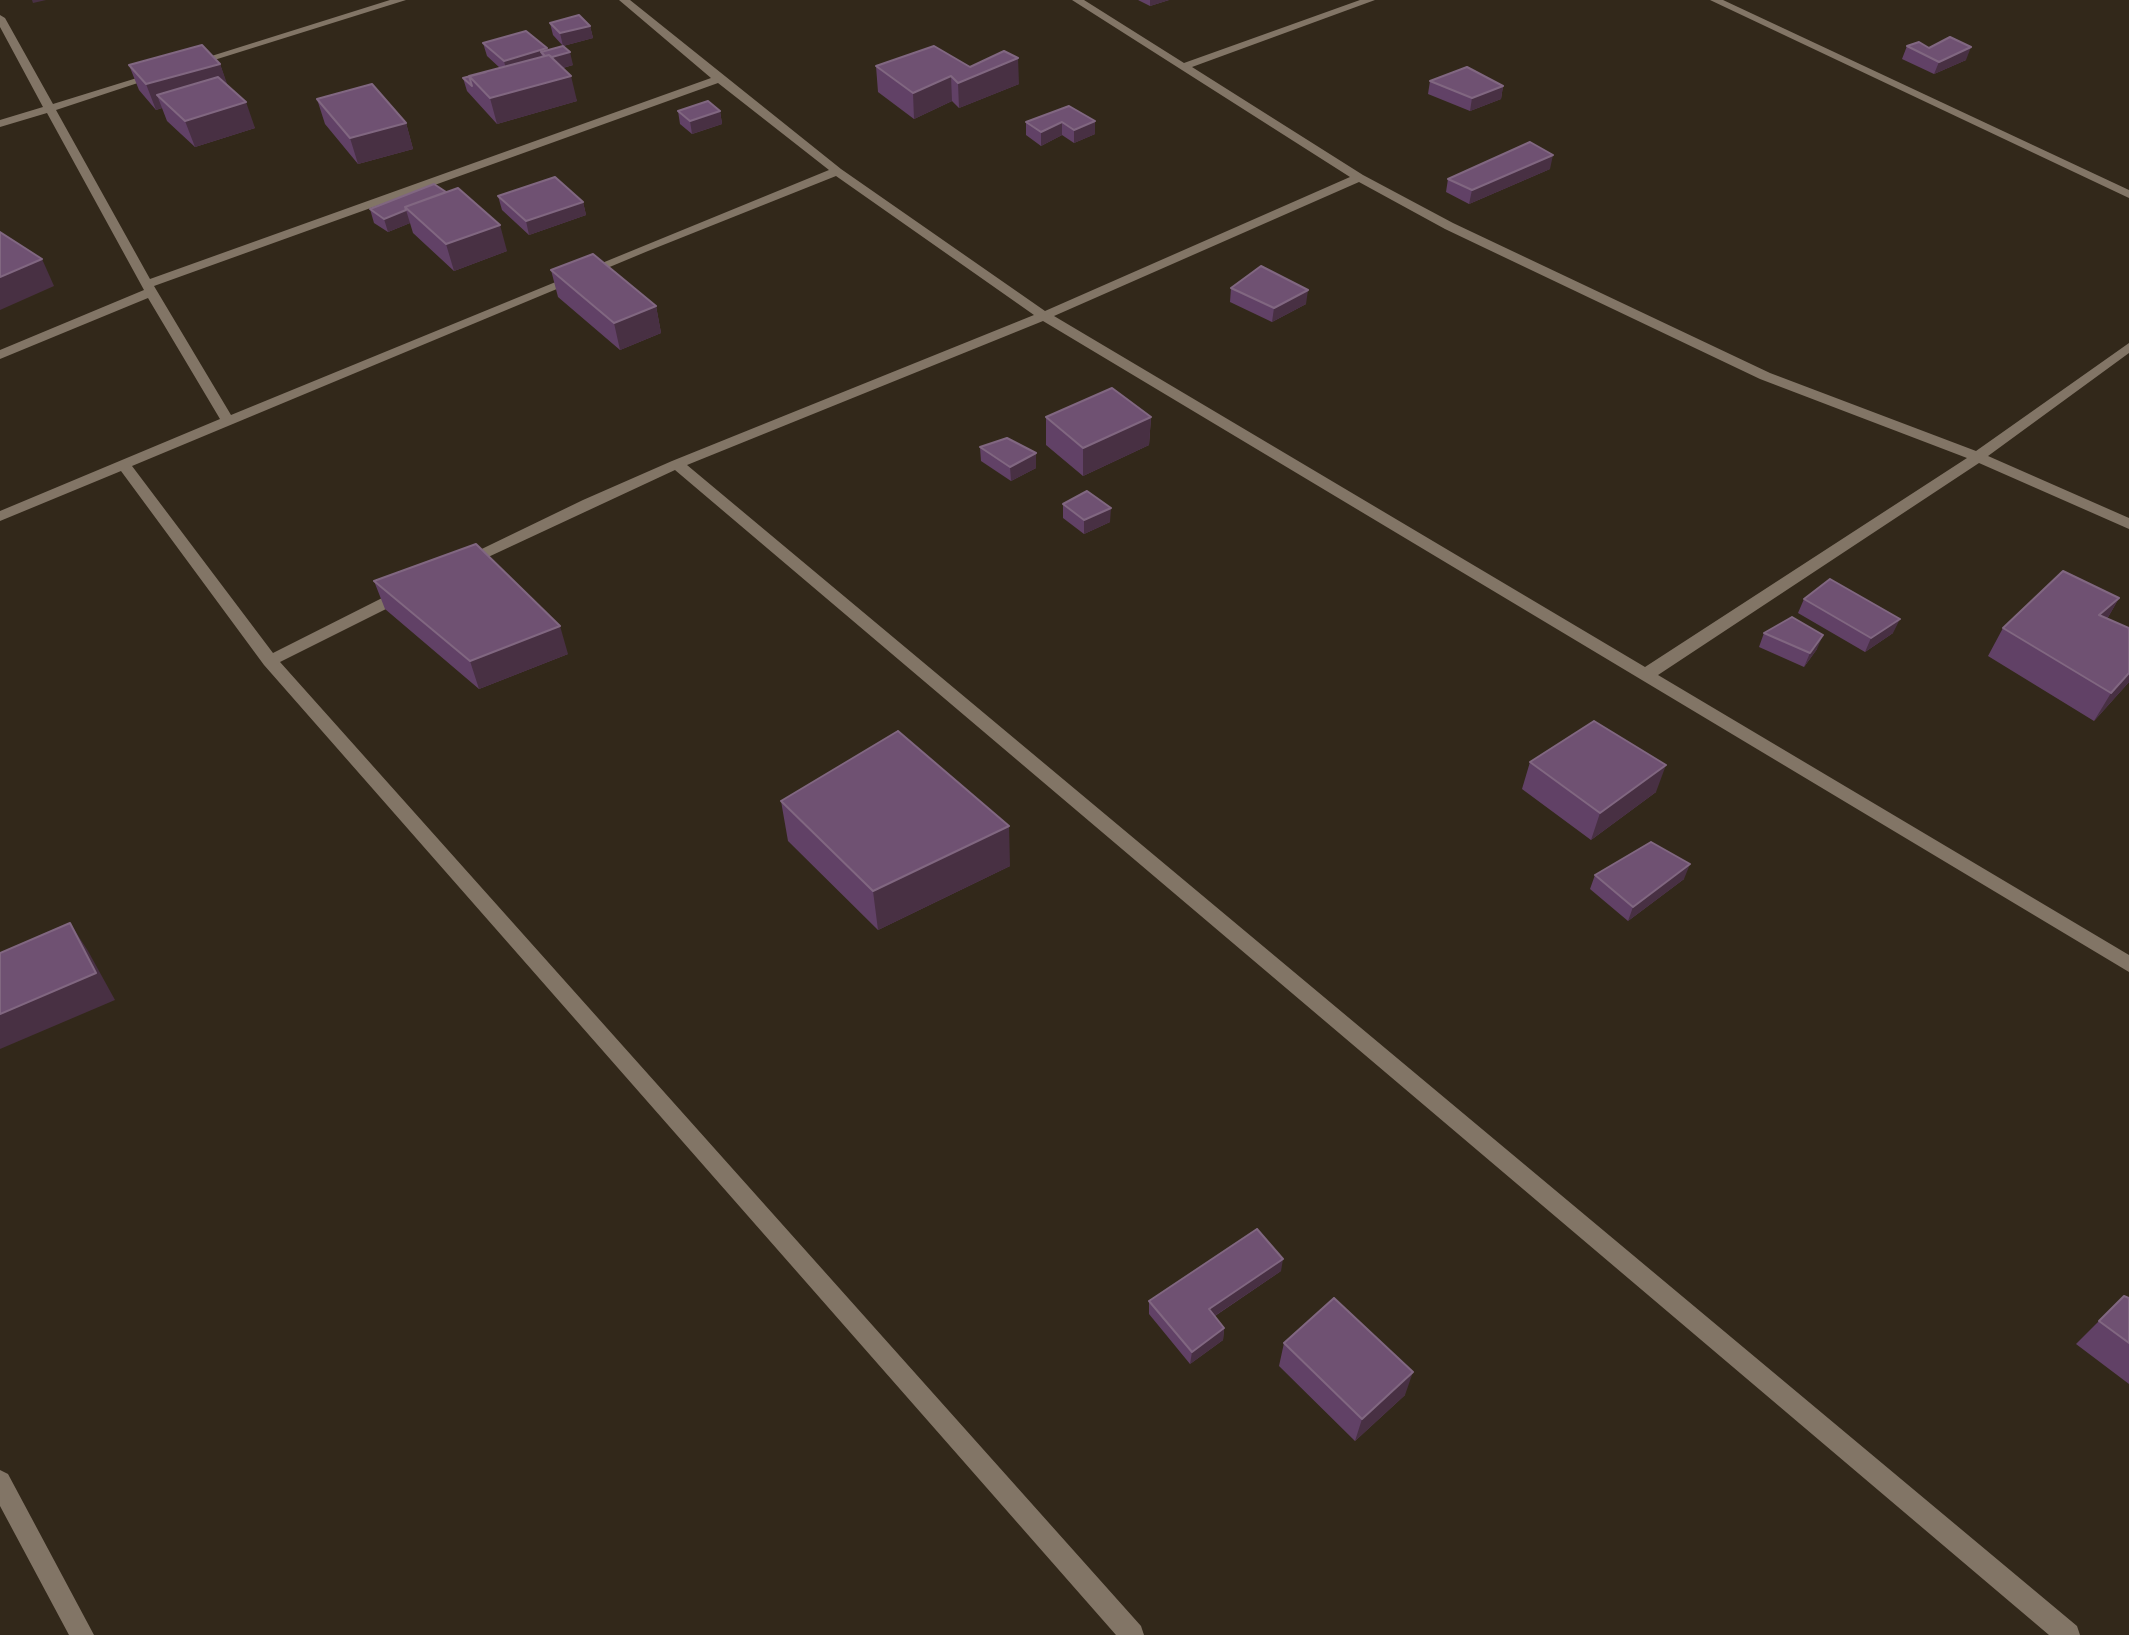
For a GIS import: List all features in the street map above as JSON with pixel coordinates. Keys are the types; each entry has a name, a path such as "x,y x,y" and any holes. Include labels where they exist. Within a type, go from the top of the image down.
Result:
{"street":[{"path":"181,67 401,0"},
{"path":"624,0 719,79 837,171 1044,316 2129,964"},
{"path":"1077,0 1359,177 1449,226 1765,376 1978,457 2129,524"},
{"path":"1182,67 1370,0"},
{"path":"1715,0 2129,194"},
{"path":"0,18 149,288 227,419"},
{"path":"0,124 168,71"},
{"path":"0,355 149,288 719,79"},
{"path":"0,516 227,419 837,171"},
{"path":"449,571 588,503 677,464 1044,316 1359,177"},
{"path":"1647,674 1978,457 2129,346"},
{"path":"123,464 270,661 1132,1635"},
{"path":"677,464 2068,1635"},
{"path":"270,661 413,589"},
{"path":"0,1482 82,1635"}],"building":[{"path":"579,15 590,26 560,33 550,23"},
{"path":"526,31 547,48 504,61 483,43"},
{"path":"1950,37 1971,47 1939,62 1907,46 1919,42 1929,48"},
{"path":"202,45 220,64 146,84 129,65"},
{"path":"563,46 570,52 552,57 541,52"},
{"path":"934,46 970,67 1004,51 1018,58 958,83 951,76 913,93 876,66"},
{"path":"549,55 571,76 490,98 469,76"},
{"path":"1467,67 1503,86 1472,98 1430,81"},
{"path":"469,76 472,86 463,78"},
{"path":"218,77 246,102 185,121 157,95"},
{"path":"372,84 406,123 350,138 317,99"},
{"path":"708,101 720,111 690,121 678,111"},
{"path":"1069,106 1095,121 1074,130 1062,122 1041,132 1026,122"},
{"path":"1530,142 1553,155 1472,190 1448,179"},
{"path":"555,177 583,202 526,221 498,196"},
{"path":"434,184 446,192 405,207 406,210 384,219 370,209"},
{"path":"458,188 500,225 446,244 405,207"},
{"path":"0,232 42,259 0,277"},
{"path":"593,254 656,306 614,323 551,270"},
{"path":"1261,266 1308,290 1274,308 1231,288"},
{"path":"1112,388 1151,417 1083,448 1046,417"},
{"path":"1007,438 1036,453 1010,467 980,447"},
{"path":"1087,491 1111,508 1084,520 1063,504"},
{"path":"476,544 560,626 470,661 374,581"},
{"path":"2063,571 2119,598 2099,615 2129,628 2129,673 2111,693 2003,628"},
{"path":"1830,579 1900,619 1871,638 1804,599"},
{"path":"1792,617 1823,635 1810,653 1764,633"},
{"path":"1594,721 1666,765 1600,813 1530,762"},
{"path":"898,731 1009,826 873,891 781,801"},
{"path":"1651,842 1690,864 1633,907 1595,875"},
{"path":"70,923 96,973 0,1014 0,953"},
{"path":"1257,1229 1283,1259 1209,1309 1224,1328 1192,1352 1149,1301"},
{"path":"2124,1296 2129,1298 2129,1343 2099,1321"},
{"path":"1334,1298 1413,1372 1362,1419 1284,1343"}]}
